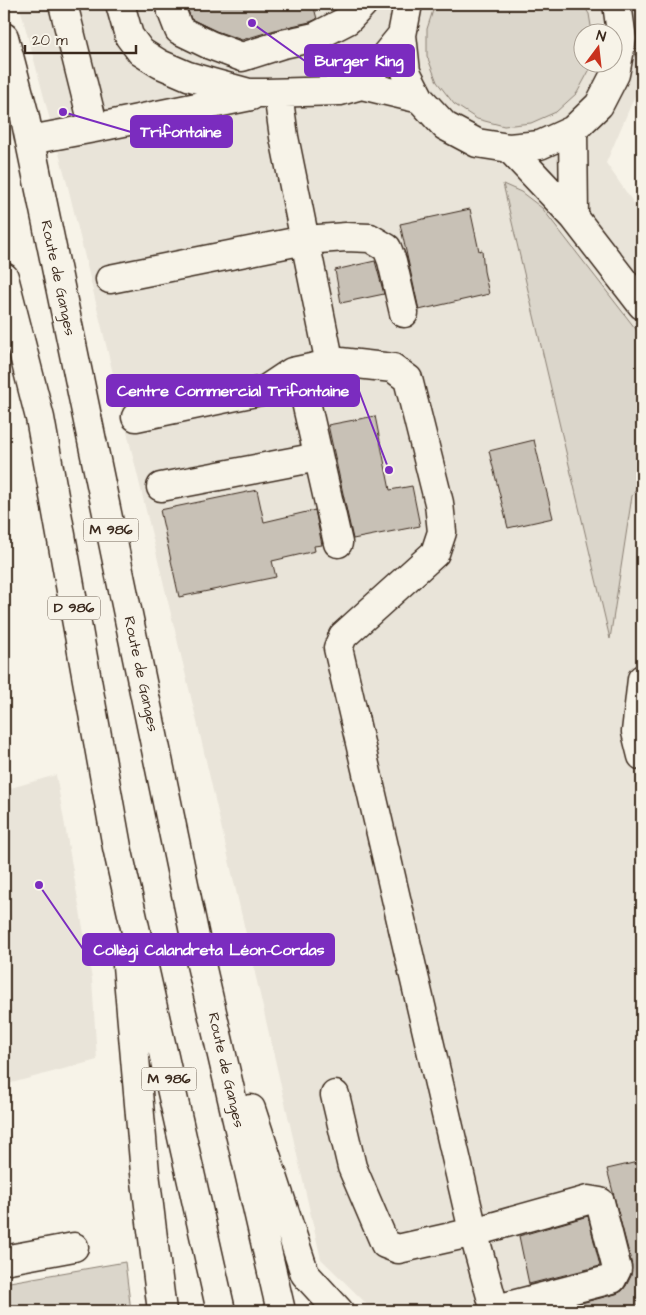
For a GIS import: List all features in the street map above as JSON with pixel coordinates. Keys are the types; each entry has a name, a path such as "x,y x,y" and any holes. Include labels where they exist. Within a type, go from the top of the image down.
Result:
{"main road":[{"path":"63,4 94,128"},
{"path":"120,4 129,36 141,52 160,64 212,84 249,93 340,91 361,85 420,99"},
{"path":"169,4 179,30 242,57 283,44 315,37 348,20 363,4"},
{"path":"408,4 402,35 406,72 420,99 445,126 477,143 509,148 540,144 573,130 599,106 615,72"},
{"path":"617,4 620,22"},
{"path":"624,37 642,22"},
{"path":"361,85 402,35"},
{"name":"Route de Ganges","path":"4,36 30,140 197,947 281,1311"},
{"path":"30,140 272,93"},
{"path":"272,93 284,137 330,364"},
{"path":"573,130 574,217"},
{"path":"509,148 574,217 642,305"},
{"path":"110,279 305,240 346,237 370,238 387,248 392,261 404,313"},
{"name":"D 986","path":"4,277 40,418 117,847"},
{"path":"136,417 265,390 292,372 340,362 393,368 408,379 439,503 442,532 435,553 343,636 338,648 474,1232 495,1311 508,1306 612,1280 617,1269 600,1202 588,1200 474,1232 398,1249 385,1244 352,1167 334,1095"},
{"path":"299,370 338,543"},
{"path":"162,487 318,456"},
{"path":"642,679 636,732 642,756"},
{"name":"M 986","path":"117,847 145,1173 162,1311"},
{"name":"M 986","path":"117,847 221,1311"},
{"name":"M 986","path":"197,947 305,1274 339,1311"},
{"path":"4,1260 74,1247"}],"shaded area":[{"path":"19,4 642,4 642,83 606,163 642,215 642,1311 374,1311 321,1259 198,726 68,187"},
{"path":"435,4 583,4 589,14 590,22 574,22 574,72 588,72 577,93 556,112 531,123 504,126 477,119 454,104 437,82 427,56 427,29"},
{"path":"503,184 521,192 542,208 642,337 642,479 632,496 610,639"},
{"path":"56,775 92,979 97,1060 4,1085 4,790"},
{"path":"125,1262 131,1311 13,1311 4,1294 4,1283"}],"building":[{"path":"186,4 313,4 317,19 242,40 216,31 191,19"},
{"path":"470,209 479,251 482,250 489,294 419,310 400,224"},
{"path":"375,261 384,294 341,303 335,270"},
{"path":"375,416 390,490 412,486 420,526 353,539 328,425"},
{"path":"534,440 553,518 508,528 489,451"},
{"path":"257,490 264,522 315,510 322,545 314,546 315,551 272,561 276,577 179,597 160,510"},
{"path":"642,1161 642,1311 563,1311 562,1308 616,1294 626,1286 631,1276 632,1265 607,1169"},
{"path":"588,1216 600,1266 529,1284 519,1236"}],"place":[{"name":"Burger King","path":"252,23"},
{"name":"Trifontaine","path":"63,112"},
{"name":"Centre Commercial Trifontaine","path":"389,470"},
{"name":"Collègi Calandreta Léon-Cordas","path":"39,885"}]}
